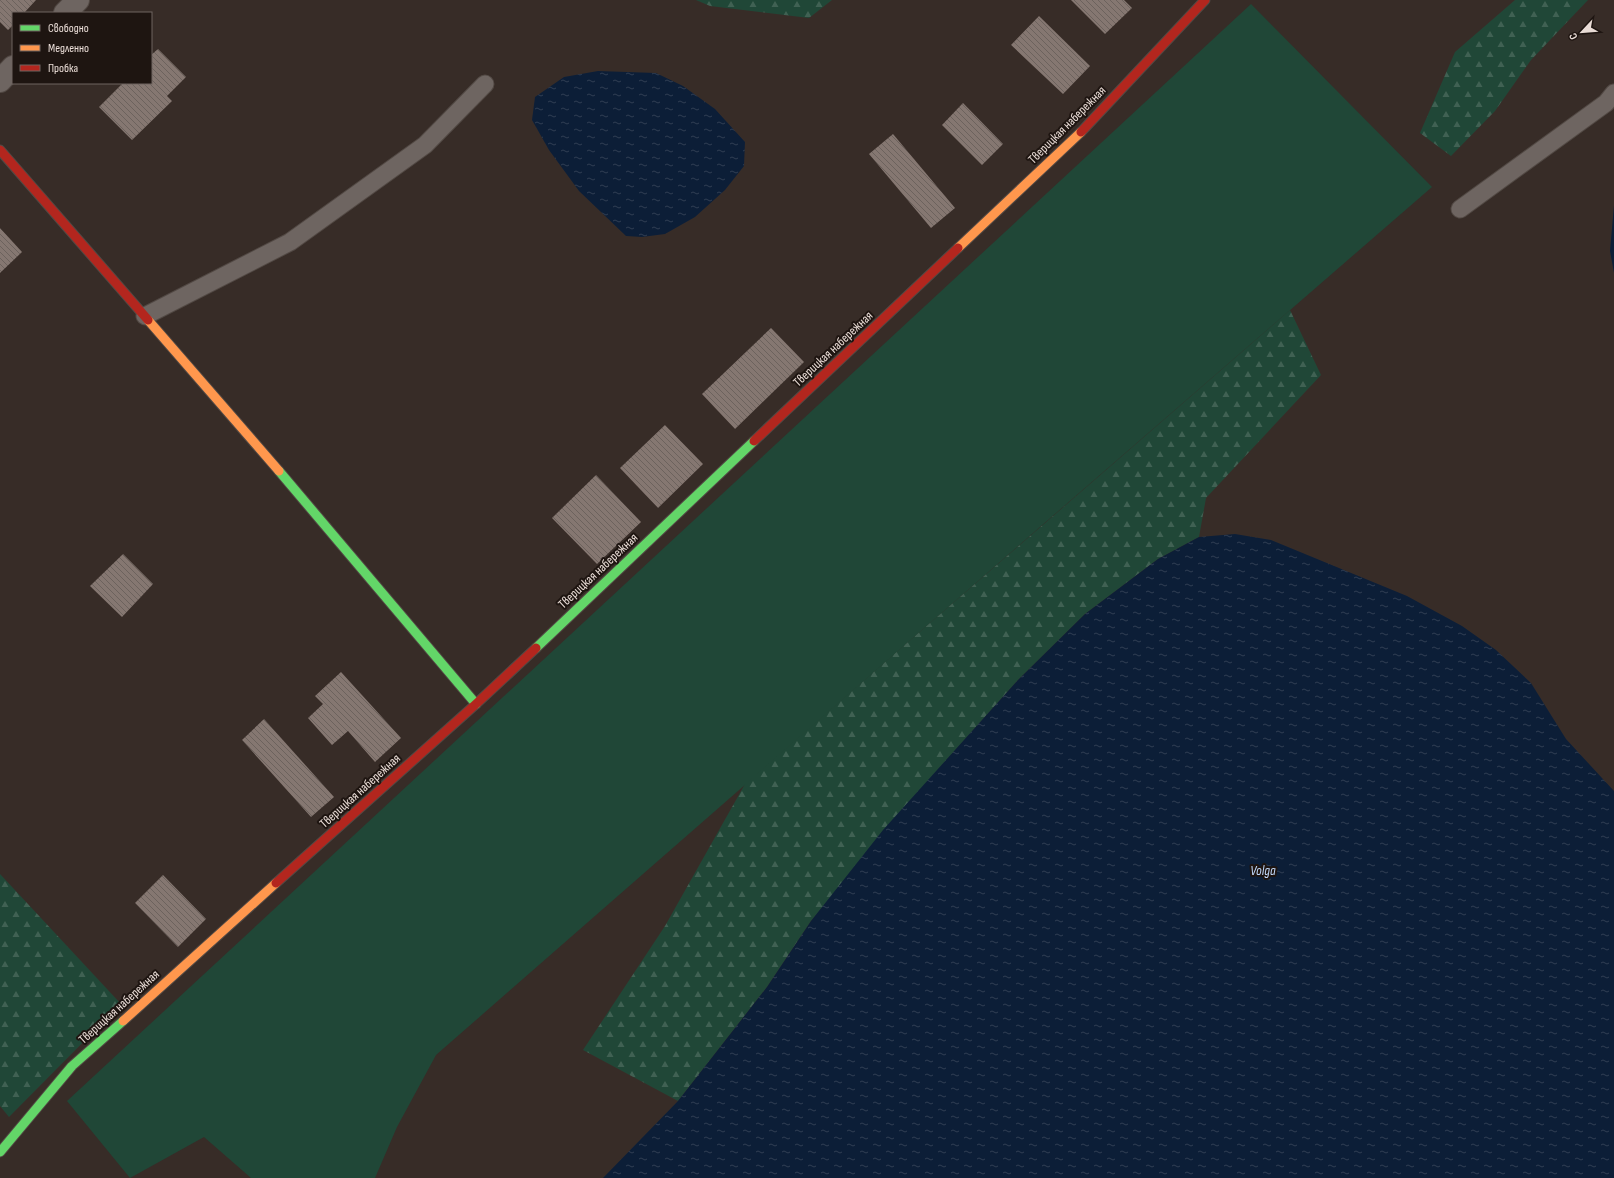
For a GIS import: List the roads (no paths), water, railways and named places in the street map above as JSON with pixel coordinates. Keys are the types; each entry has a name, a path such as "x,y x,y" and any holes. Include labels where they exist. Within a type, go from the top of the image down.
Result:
{"street":[{"path":"67,12 78,0"},
{"name":"Тверицкая набережная","path":"0,1152 72,1066 476,704 1086,128 1205,0"},
{"path":"0,81 12,68"},
{"path":"0,150 296,490 476,704"}],"lane":[{"path":"144,316 290,242 425,145 485,84"},
{"path":"1460,209 1606,103 1614,93"}],"water":[{"path":"598,71 656,73 683,86 715,109 745,142 744,166 725,190 695,217 665,234 642,237 626,236 579,191 549,150 532,120 535,97 564,77"},
{"path":"1614,205 1614,273 1610,251"},
{"name":"Volga","path":"1235,534 1271,540 1407,596 1462,626 1496,650 1531,683 1566,739 1614,791 1614,1178 603,1178 678,1101 767,987 811,921 883,830 1018,680 1085,614 1158,559 1199,537"}]}
